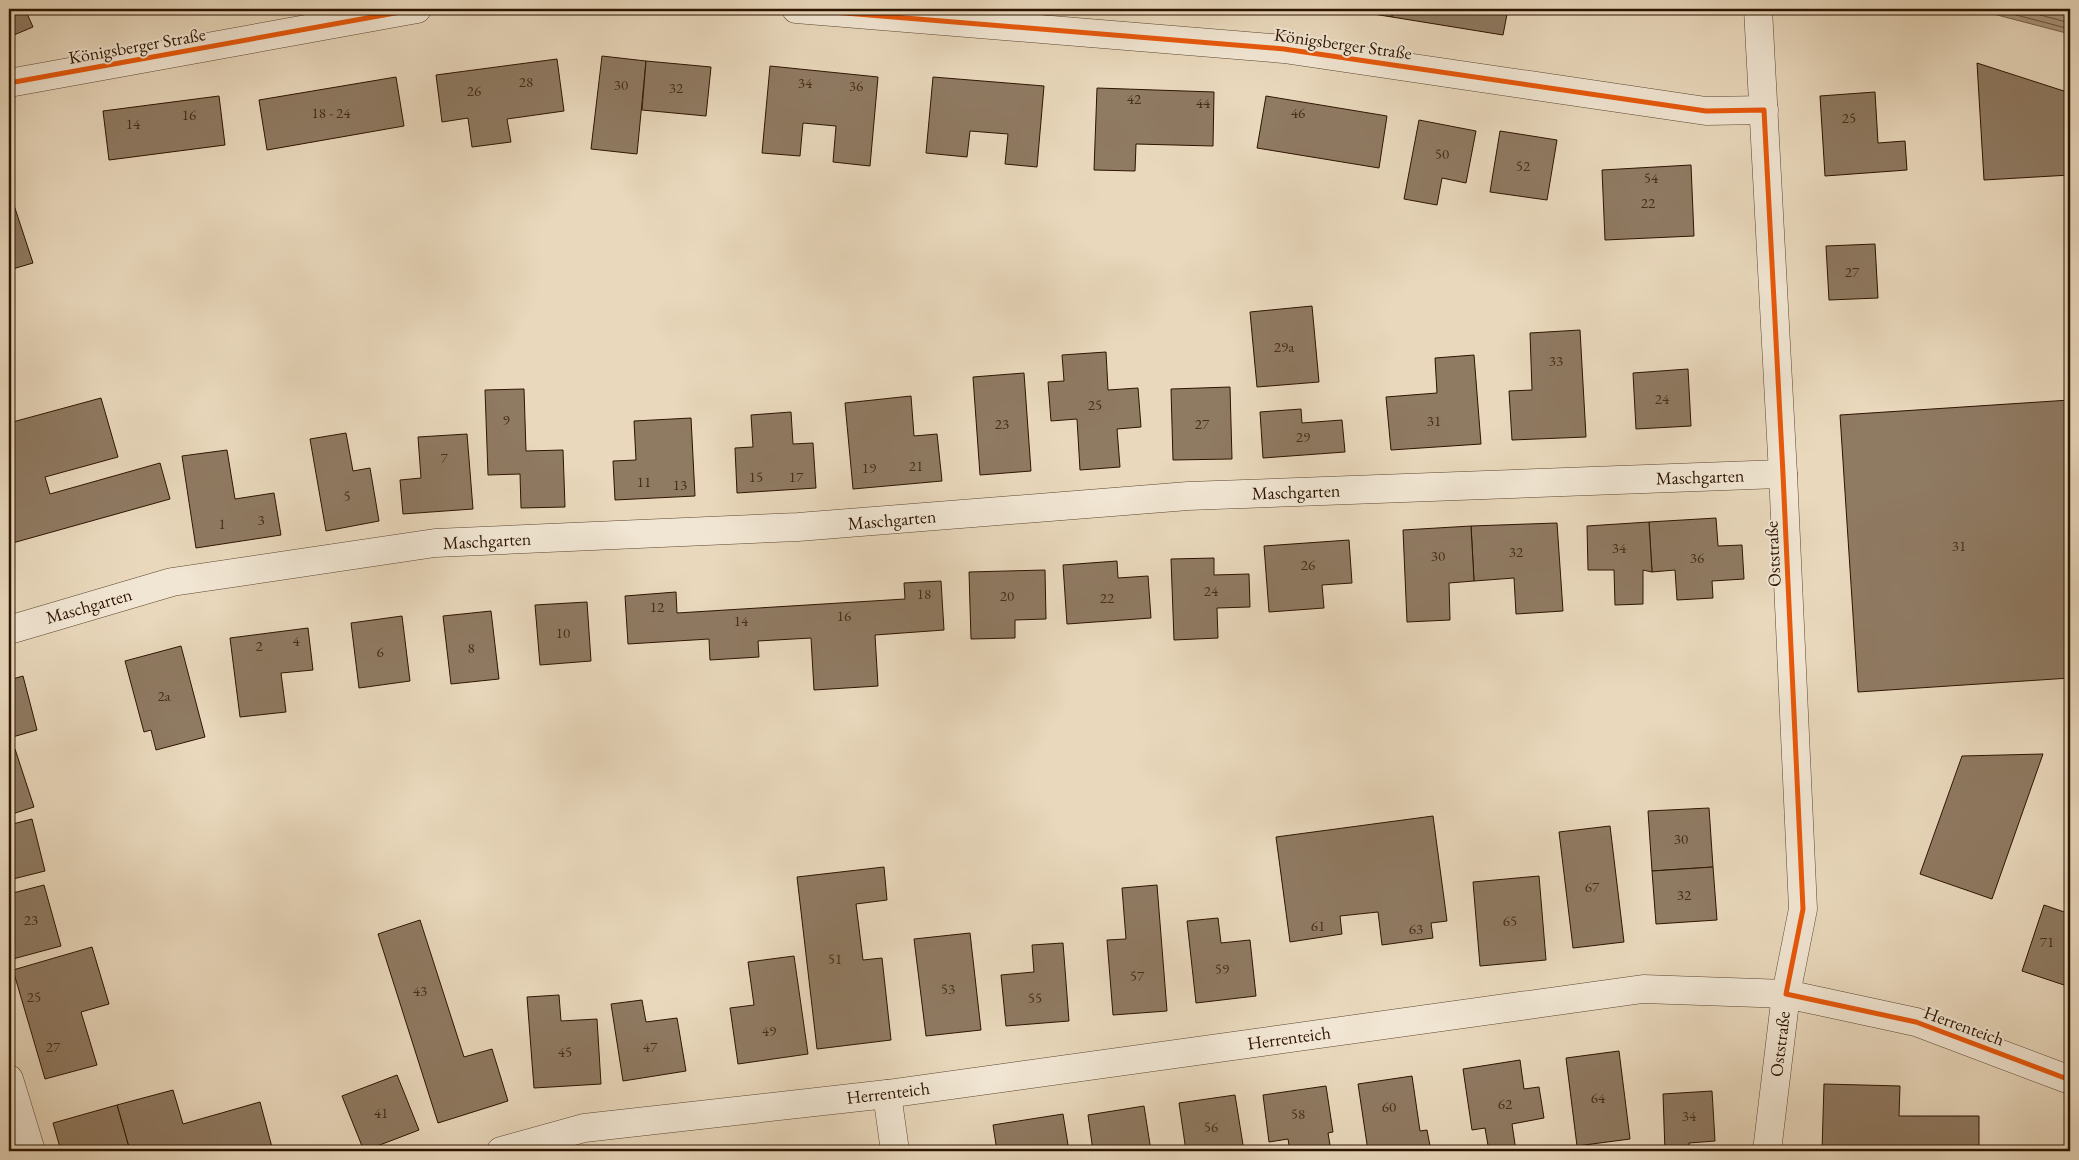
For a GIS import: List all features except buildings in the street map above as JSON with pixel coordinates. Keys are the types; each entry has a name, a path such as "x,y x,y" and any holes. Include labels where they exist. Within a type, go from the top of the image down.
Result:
{"street":[{"name":"Königsberger Straße","path":"9,83 417,9"},
{"name":"Königsberger Straße","path":"796,9 1284,49 1706,111 1764,110"},
{"name":"Oststraße","path":"1758,9 1784,474 1803,909 1786,994 1767,1151"},
{"name":"Maschgarten","path":"9,630 172,582 435,543 798,528 1188,496 1784,474"},
{"name":"Herrenteich","path":"501,1151 584,1128 887,1094 1644,989 1786,994 1916,1022 2070,1080"},
{"path":"10,1082 31,1151"},
{"path":"887,1094 894,1151"}],"water":[{"path":"1974,9 2062,9 2070,11 2070,34"}],"cycle path":[{"path":"9,83 417,9"},
{"path":"796,9 1284,49 1706,111 1764,110 1803,909 1786,994 1916,1022 2070,1080"}]}
